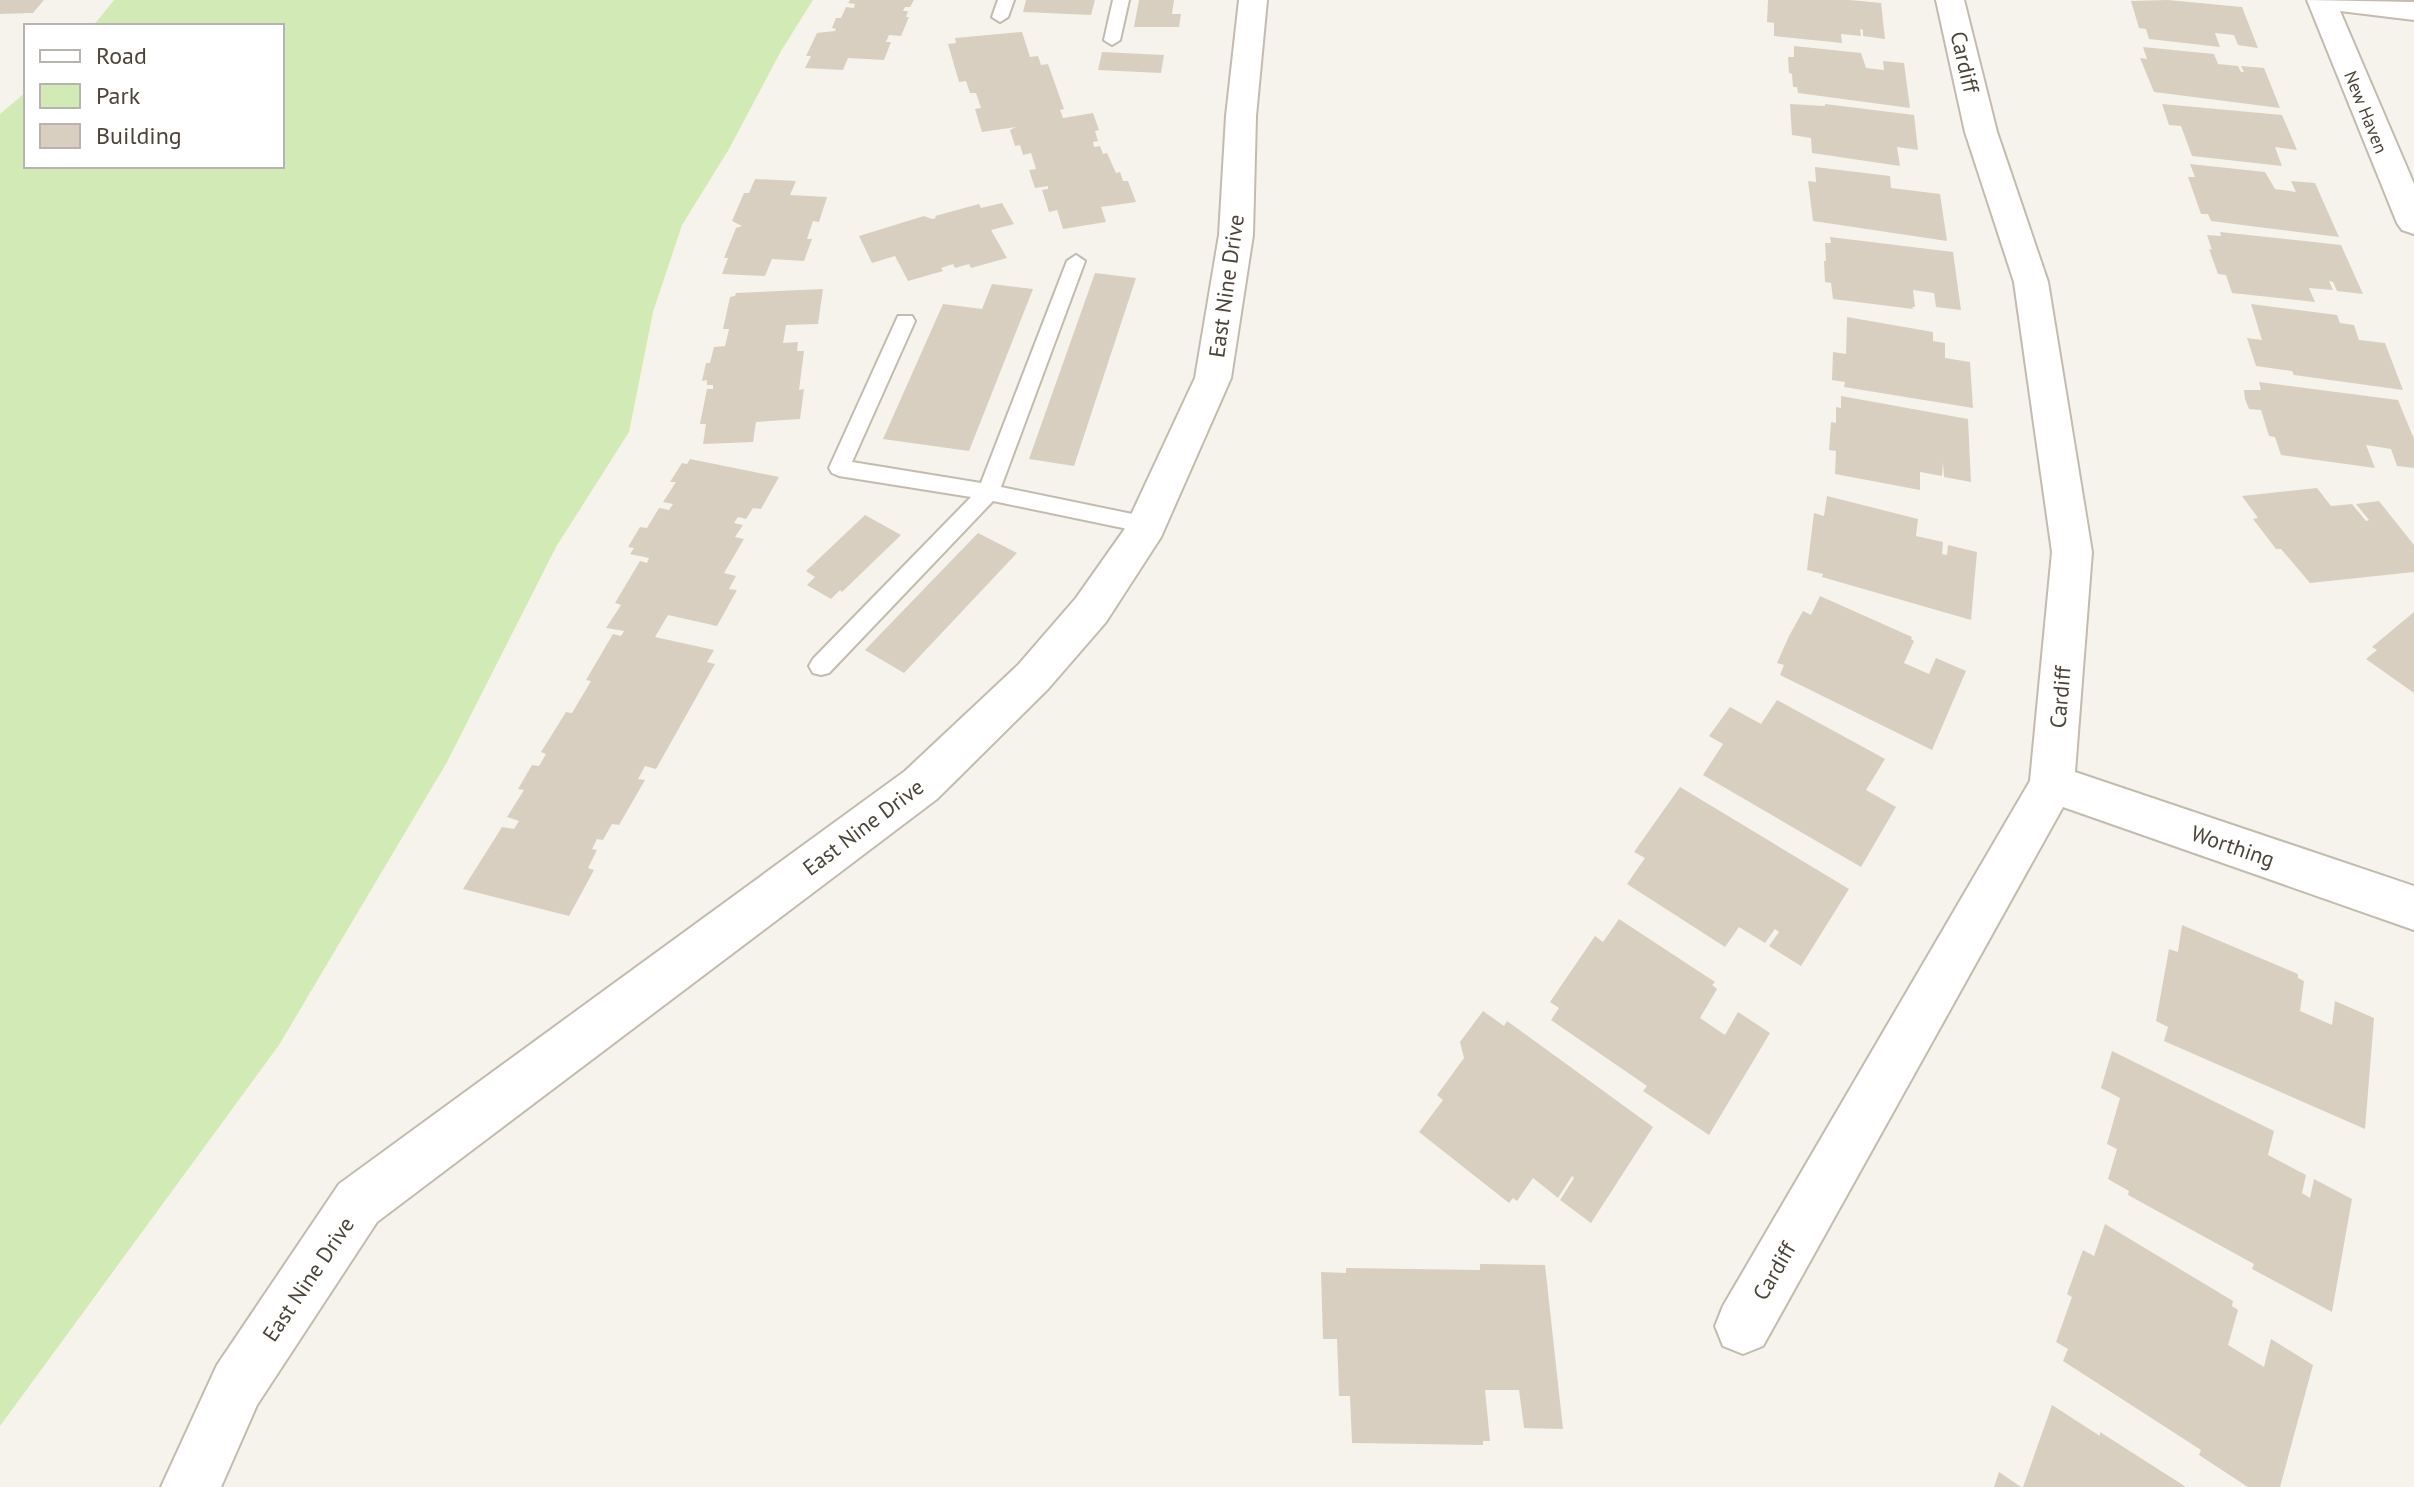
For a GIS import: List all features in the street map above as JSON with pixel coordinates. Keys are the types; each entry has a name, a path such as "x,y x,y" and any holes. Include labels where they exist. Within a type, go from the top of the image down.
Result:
{"street":[{"name":"East Nine Drive","path":"191,1487 237,1385 358,1203 921,785 1033,677 1091,610 1147,525 1213,378 1236,235 1241,116 1253,0"},
{"name":"Cardiff","path":"1743,1326 2052,784 2072,552 2031,282 1981,132 1950,0"},
{"path":"2321,0 2414,11"},
{"name":"New Haven","path":"2321,0 2414,223"},
{"name":"Worthing","path":"2052,784 2414,908"}],"lane":[{"path":"1000,17 1006,0"},
{"path":"1112,40 1121,0"},
{"path":"821,666 988,493 1076,261"},
{"path":"905,321 839,468 988,493 1147,525"}],"green space":[{"path":"114,0 813,0 682,225 653,312 629,432 556,547 447,762 279,1045 0,1426 0,114 24,94 24,168 284,168 284,24 95,24"}],"building":[{"path":"0,0 44,0 33,13 0,14"},
{"path":"850,0 914,0 903,11 908,11 906,17 909,17 901,36 889,35 886,42 891,42 884,60 848,58 843,70 805,68 811,56 806,56 817,33 835,31 832,28 836,18 841,18 846,7 854,8 855,4 848,3"},
{"path":"1026,0 1095,0 1091,15 1023,12"},
{"path":"1139,0 1174,0 1172,14 1181,14 1179,27 1134,27"},
{"path":"1768,0 1881,3 1885,39 1863,36 1860,29 1861,36 1841,34 1842,43 1774,36 1774,23 1767,22"},
{"path":"2168,0 2242,7 2258,48 2238,45 2234,35 2215,33 2220,47 2149,39 2146,29 2139,28 2131,1"},
{"path":"1022,32 1030,57 1038,56 1041,65 1048,64 1064,109 1060,110 1063,118 1093,113 1099,130 1095,131 1098,141 1093,142 1094,147 1100,146 1103,154 1107,153 1116,173 1120,172 1123,181 1128,181 1136,202 1101,207 1106,222 1063,229 1057,210 1049,212 1042,190 1048,189 1048,186 1035,188 1029,170 1036,169 1031,153 1023,155 1020,145 1015,146 1010,130 1016,127 982,132 975,109 981,108 976,93 970,93 966,81 959,82 948,44 956,43 955,38"},
{"path":"1794,46 1861,53 1866,68 1884,70 1883,61 1904,63 1910,108 1798,93 1789,73 1788,57 1794,57"},
{"path":"2143,47 2214,54 2218,64 2238,66 2241,72 2244,72 2241,66 2264,68 2280,108 2154,92 2140,58 2147,59"},
{"path":"1102,52 1164,55 1161,73 1098,70"},
{"path":"1790,104 1825,104 1914,115 1918,150 1897,147 1900,166 1812,153 1811,138 1792,135"},
{"path":"2162,104 2282,115 2297,150 2275,147 2282,166 2192,156 2181,126 2169,125"},
{"path":"2190,164 2265,172 2275,189 2296,192 2291,181 2315,183 2339,237 2211,221 2208,214 2201,214 2188,177 2195,177"},
{"path":"1815,167 1890,176 1891,188 1940,194 1947,241 1813,221 1808,181 1816,182"},
{"path":"755,179 796,181 790,195 827,197 819,222 813,221 807,239 812,239 804,261 772,259 765,276 722,274 728,258 724,258 736,228 742,226 732,221 744,193 749,193"},
{"path":"1002,203 1014,224 991,230 1007,258 971,268 969,264 955,268 953,264 941,268 943,271 908,281 895,256 872,263 859,236 924,216 932,219 979,204 981,208"},
{"path":"2220,232 2341,245 2363,294 2337,291 2333,282 2329,281 2333,290 2309,288 2315,302 2232,293 2226,275 2218,274 2209,249 2212,250 2207,235 2221,236"},
{"path":"1830,237 1953,252 1961,310 1936,307 1934,293 1913,290 1913,309 1833,299 1831,283 1825,282 1825,243 1831,243"},
{"path":"1095,273 1136,278 1074,466 1029,459"},
{"path":"992,284 1033,289 969,451 883,439 943,304 982,309"},
{"path":"823,289 818,324 786,325 783,343 798,342 797,351 804,351 799,390 804,389 800,419 756,422 753,442 703,444 706,424 700,424 707,389 713,389 713,385 707,385 707,380 702,381 714,347 725,346 729,329 723,329 730,297 736,293"},
{"path":"2251,304 2337,315 2340,323 2354,325 2359,340 2385,343 2403,390 2294,375 2292,371 2256,366 2247,338 2262,340"},
{"path":"1847,317 1933,332 1933,341 1945,343 1945,358 1970,362 1973,408 1844,387 1845,382 1832,380 1833,352 1846,354"},
{"path":"2259,382 2398,400 2414,439 2414,468 2397,466 2391,449 2366,445 2375,468 2281,455 2275,437 2269,436 2261,410 2249,409 2245,399 2244,390 2261,390"},
{"path":"1841,396 1968,419 1971,482 1944,477 1943,462 1942,476 1920,472 1920,490 1835,474 1836,451 1829,450 1831,422 1836,423 1836,407 1841,408"},
{"path":"690,459 779,477 761,509 753,508 746,519 738,517 734,523 743,525 735,537 744,539 724,573 736,576 729,589 737,590 717,626 668,615 655,637 714,650 707,662 715,664 656,769 645,766 638,779 645,780 619,825 612,824 603,840 597,839 592,849 597,850 588,868 594,870 569,916 463,889 502,827 514,829 519,821 507,817 524,790 518,789 532,765 539,766 546,754 541,752 566,712 572,713 591,681 586,680 613,634 621,636 624,631 606,628 621,605 615,603 640,561 647,563 649,558 630,554 634,548 628,547 640,527 647,528 659,508 669,510 673,504 663,502 676,482 670,482 682,463 687,464"},
{"path":"2317,488 2331,506 2352,504 2366,521 2369,520 2356,504 2379,501 2414,545 2414,572 2310,583 2281,549 2276,549 2253,519 2258,518 2242,496"},
{"path":"1827,496 1918,519 1916,536 1943,542 1942,554 1947,555 1948,545 1977,552 1971,620 1807,570 1814,513 1824,516"},
{"path":"865,515 901,535 831,599 807,585 815,577 806,571"},
{"path":"978,533 1017,553 904,673 865,650"},
{"path":"1820,596 1912,637 1914,641 1904,663 1929,674 1936,658 1966,671 1932,750 1780,675 1784,665 1777,663 1789,636 1803,611 1811,615"},
{"path":"2414,612 2414,693 2366,659 2377,650 2372,647"},
{"path":"1777,700 1885,759 1866,790 1896,807 1861,867 1703,775 1723,744 1709,736 1730,707 1761,724"},
{"path":"1680,787 1849,889 1801,966 1769,946 1779,932 1775,929 1765,943 1739,927 1725,947 1627,884 1645,858 1634,852"},
{"path":"1619,919 1715,982 1712,985 1717,989 1700,1018 1725,1035 1738,1012 1770,1033 1709,1135 1643,1091 1647,1086 1551,1020 1559,1008 1550,1002 1595,936 1603,942"},
{"path":"2182,925 2298,974 2298,978 2304,981 2300,1011 2332,1025 2335,1001 2374,1018 2365,1129 2164,1041 2168,1027 2156,1021 2169,949 2178,952"},
{"path":"1483,1011 1504,1026 1507,1021 1653,1127 1591,1223 1560,1200 1574,1178 1572,1176 1558,1198 1533,1178 1517,1201 1513,1198 1509,1203 1419,1132 1443,1100 1437,1095 1464,1058 1460,1042"},
{"path":"2112,1051 2274,1131 2268,1155 2306,1175 2302,1193 2310,1198 2314,1179 2352,1199 2332,1312 2252,1269 2254,1264 2128,1195 2129,1191 2108,1179 2117,1149 2107,1144 2120,1098 2101,1088"},
{"path":"2105,1224 2233,1301 2232,1306 2238,1310 2228,1345 2264,1367 2271,1339 2313,1365 2280,1487 2248,1487 2199,1455 2201,1450 2063,1361 2068,1349 2056,1342 2072,1297 2067,1294 2083,1250 2094,1256"},
{"path":"1480,1264 1545,1265 1563,1429 1524,1428 1519,1390 1485,1390 1490,1441 1483,1441 1483,1445 1352,1443 1350,1396 1339,1396 1337,1339 1323,1339 1321,1272 1346,1273 1346,1268 1480,1270"},
{"path":"2052,1405 2100,1436 2100,1432 2186,1487 2023,1487"},
{"path":"1999,1472 2021,1487 1994,1487"}]}
